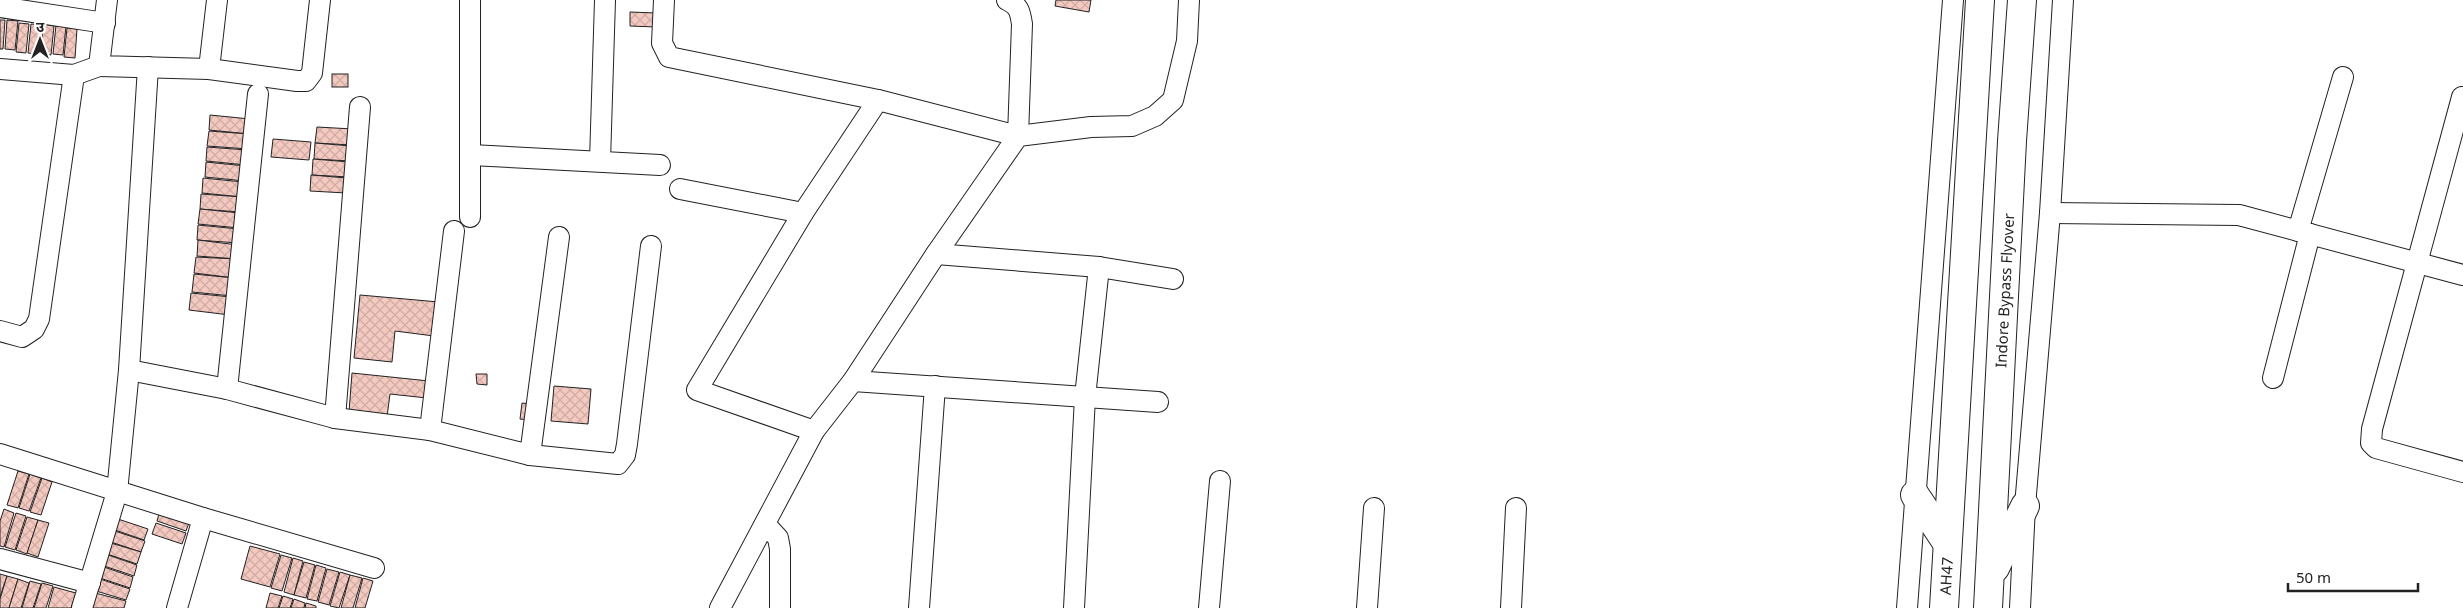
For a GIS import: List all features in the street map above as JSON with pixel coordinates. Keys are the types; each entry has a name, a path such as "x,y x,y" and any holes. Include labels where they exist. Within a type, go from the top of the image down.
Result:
{"highway":[{"path":"1947,543 1980,0"},
{"name":"Indore Bypass Flyover","path":"1990,581 2012,141 2022,0"},
{"path":"1915,495 1947,543"},
{"path":"1988,608 1990,581 2025,506"},
{"name":"AH47","path":"1944,608 1947,543"}],"street":[{"path":"99,66 107,0"},
{"path":"209,69 217,0"},
{"path":"0,68 74,76 99,66 148,66 209,69 306,81 312,73 320,0"},
{"path":"470,0 472,155 470,217"},
{"path":"600,162 605,0"},
{"path":"664,0 662,43 669,57 878,100 1018,136 1091,127 1132,126 1155,116 1173,100 1187,41 1190,0"},
{"path":"720,608 814,431 853,381 936,254 1018,136 1022,24 1020,10 1016,4 1007,0"},
{"path":"1908,608 1953,0"},
{"path":"2020,608 2025,506 2050,213 2063,0"},
{"path":"0,7 43,7 105,23"},
{"path":"82,608 117,492 129,370 148,66"},
{"path":"0,331 22,337 34,329 39,319 74,76"},
{"path":"2273,378 2304,232 2343,78"},
{"path":"227,389 258,94"},
{"path":"2462,97 2372,429 2371,443 2376,448 2463,472"},
{"path":"814,431 697,390 803,213 878,100"},
{"path":"335,418 360,107"},
{"path":"472,155 660,165"},
{"path":"680,189 803,213"},
{"path":"2050,213 2239,215 2463,275"},
{"path":"430,430 454,231"},
{"path":"530,455 559,237"},
{"path":"129,370 227,389 335,418 430,430 530,455 618,464 625,455 651,246"},
{"path":"936,254 1099,267 1173,279"},
{"path":"1074,608 1085,397 1099,267"},
{"path":"853,381 1158,402"},
{"path":"919,608 935,386"},
{"path":"0,454 117,492 374,568"},
{"path":"1209,608 1220,481"},
{"path":"1368,608 1374,508"},
{"path":"1510,608 1516,508"},
{"path":"177,608 203,518"},
{"path":"765,524 778,538 782,574 780,608"},
{"path":"0,559 90,583"}],"building":[{"path":"1056,0 1091,0 1089,12 1055,6"},
{"path":"630,12 656,13 656,27 630,26"},
{"path":"0,20 5,20 3,49 0,49"},
{"path":"7,20 18,21 15,50 5,49"},
{"path":"19,23 29,24 26,53 16,52"},
{"path":"31,24 41,25 38,54 28,53"},
{"path":"43,24 54,26 51,55 41,53"},
{"path":"56,25 66,26 63,55 53,54"},
{"path":"67,28 77,29 75,58 64,57"},
{"path":"332,74 348,74 348,87 332,87"},
{"path":"210,115 250,119 249,134 209,130"},
{"path":"317,127 353,129 352,145 315,143"},
{"path":"209,131 249,134 248,149 207,146"},
{"path":"273,139 311,142 309,160 271,157"},
{"path":"315,143 351,146 350,161 314,159"},
{"path":"207,147 247,150 246,165 206,161"},
{"path":"313,159 350,162 349,177 312,175"},
{"path":"206,162 246,166 245,181 205,177"},
{"path":"311,175 347,178 346,193 310,191"},
{"path":"203,178 243,182 242,197 202,193"},
{"path":"201,194 242,197 240,212 200,209"},
{"path":"200,209 240,213 239,228 198,224"},
{"path":"198,225 239,229 238,243 197,240"},
{"path":"198,240 238,245 237,259 197,256"},
{"path":"196,257 236,259 235,278 194,273"},
{"path":"194,274 234,278 232,296 192,292"},
{"path":"191,293 231,297 230,315 189,310"},
{"path":"360,295 439,302 434,336 395,331 392,362 354,358"},
{"path":"352,373 429,381 427,398 390,394 387,417 349,412"},
{"path":"476,374 487,374 487,385 477,384"},
{"path":"554,386 591,389 588,424 551,421"},
{"path":"522,403 531,404 529,420 520,419"},
{"path":"18,471 29,474 18,508 7,505"},
{"path":"30,474 41,478 29,511 19,508"},
{"path":"42,478 52,482 41,515 30,512"},
{"path":"4,509 14,513 4,547 0,546 0,521"},
{"path":"160,510 190,520 186,531 157,521"},
{"path":"16,513 26,516 15,550 5,547"},
{"path":"27,517 38,520 27,554 16,550"},
{"path":"118,519 148,529 144,540 115,530"},
{"path":"38,520 49,523 38,557 27,553"},
{"path":"156,523 186,533 182,544 152,534"},
{"path":"115,531 145,541 141,552 111,542"},
{"path":"111,543 141,552 137,564 107,554"},
{"path":"250,546 280,554 270,587 241,579"},
{"path":"108,555 137,565 134,576 104,566"},
{"path":"281,555 292,558 282,591 271,588"},
{"path":"293,558 303,561 294,595 284,592"},
{"path":"304,562 315,565 306,598 294,595"},
{"path":"316,565 326,568 317,601 307,599"},
{"path":"104,567 133,577 130,588 100,578"},
{"path":"327,569 339,572 329,605 318,602"},
{"path":"340,572 350,575 339,608 330,606"},
{"path":"0,574 7,576 0,597"},
{"path":"350,575 362,578 353,608 341,608"},
{"path":"7,576 18,579 9,608 0,608 0,599"},
{"path":"363,578 373,581 365,608 355,608"},
{"path":"18,579 29,583 21,608 9,608"},
{"path":"100,579 130,589 126,600 96,591"},
{"path":"30,581 41,584 33,608 22,608"},
{"path":"42,583 53,586 46,608 34,608"},
{"path":"54,587 76,593 71,608 48,608"},
{"path":"95,593 126,601 124,608 90,608"},
{"path":"270,593 282,596 278,608 266,608"},
{"path":"283,596 293,599 290,608 279,608"},
{"path":"294,599 305,603 304,608 291,608"},
{"path":"306,603 316,606 316,608 305,608"}]}
